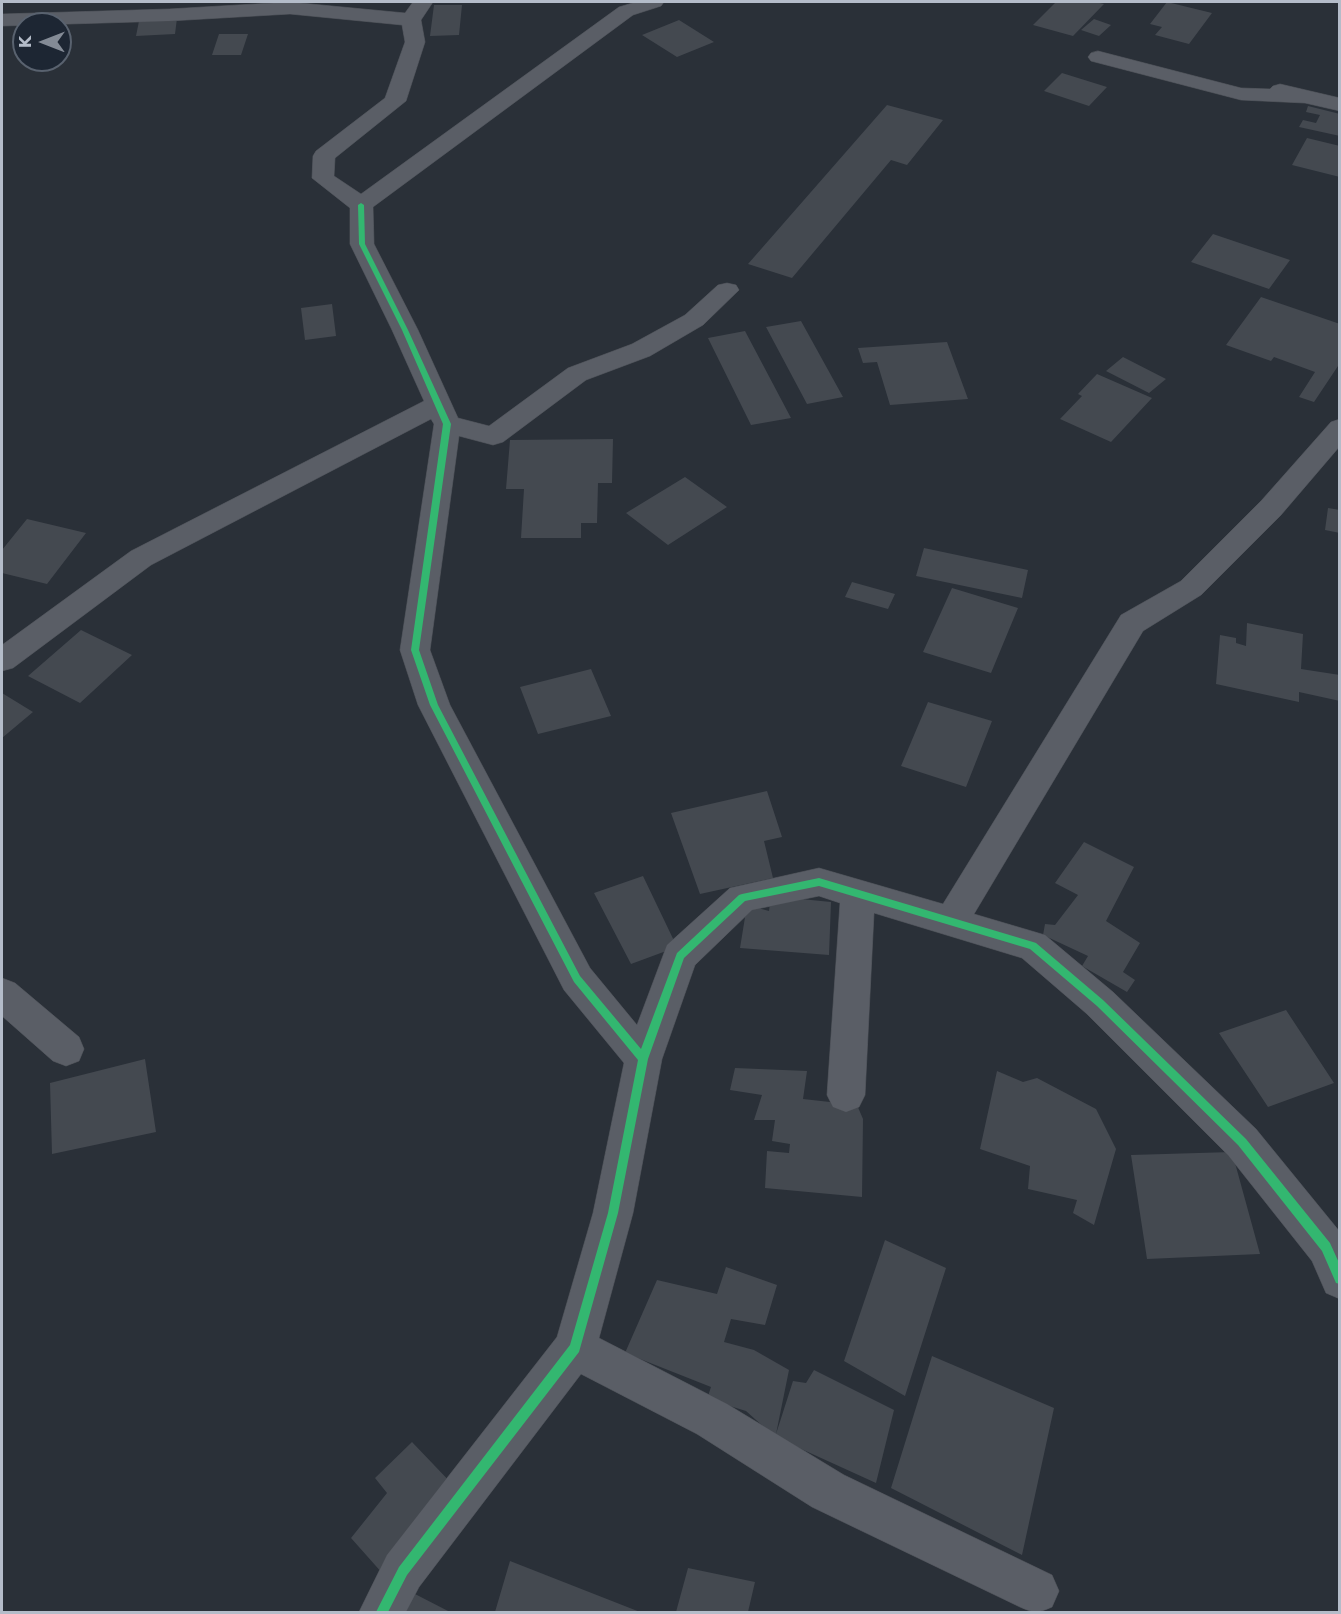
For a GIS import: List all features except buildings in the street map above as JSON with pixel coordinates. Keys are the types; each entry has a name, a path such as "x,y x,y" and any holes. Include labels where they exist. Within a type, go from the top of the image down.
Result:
{"street":[{"path":"361,205 626,11 654,2"},
{"path":"2,20 169,15 290,8 417,11 415,42 395,101 324,156 323,178 361,205"},
{"path":"1098,57 1241,94 1302,97"},
{"path":"1244,77 1302,97 1340,105"},
{"path":"361,205 362,244 405,330 442,415 415,651 434,705 577,979 643,1059"},
{"path":"2,660 141,558 442,415 493,436 577,374 650,345 694,320 727,290"},
{"path":"951,921 1132,623 1191,588 1271,508 1340,428"},
{"path":"382,1612 403,1571 575,1348 613,1213 643,1059 680,956 742,897 819,882 1033,946 1100,1003 1242,1142 1326,1247 1340,1279"},
{"path":"846,1095 858,894"},
{"path":"2,994 66,1049"},
{"path":"575,1348 712,1419 828,1491 1036,1591"}],"cycle path":[{"path":"361,205 362,244 405,330 447,424 415,650 434,705 577,979 643,1059"},
{"path":"382,1612 403,1571 575,1348 613,1213 643,1059 680,956 742,898 819,882 1033,946 1100,1003 1242,1142 1326,1247 1340,1279"}]}
